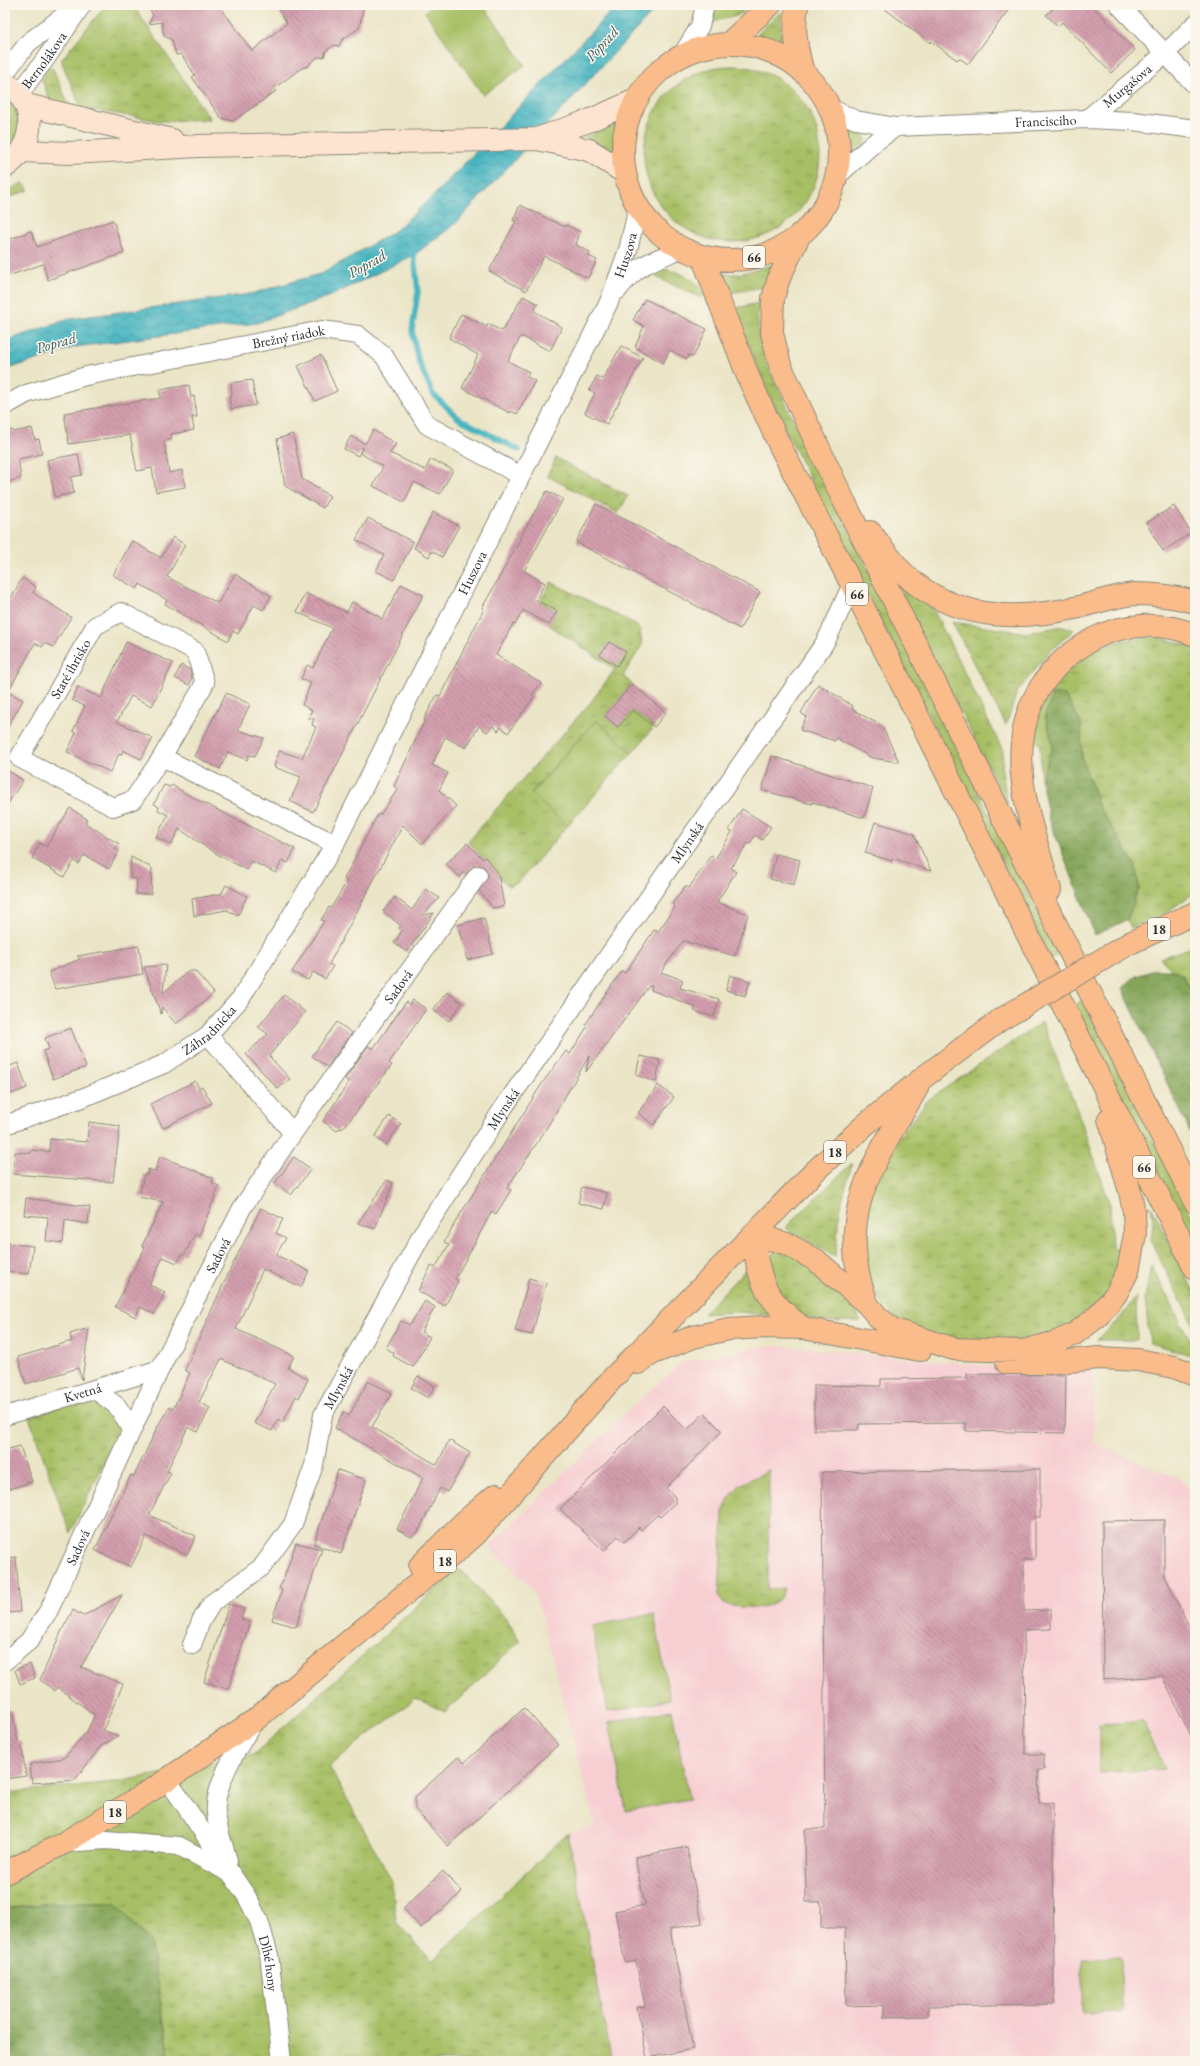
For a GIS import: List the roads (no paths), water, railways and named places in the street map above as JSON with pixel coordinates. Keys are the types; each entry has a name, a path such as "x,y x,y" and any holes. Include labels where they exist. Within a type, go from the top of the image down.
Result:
{"main road":[{"path":"728,44 770,5"},
{"name":"66","path":"797,5 794,25 796,47 803,72"},
{"name":"66","path":"728,44 756,47 770,51 782,57 803,72 818,89 830,108 838,136 839,150 835,178 822,209 800,234 781,247 759,256 724,259 692,252 665,238 650,224 638,208 632,196 624,172 623,154 624,135 636,100 656,74 682,55 712,46 728,44"},
{"name":"66","path":"800,234 779,278 773,298 772,333 780,365 839,491 1195,1202"},
{"name":"66","path":"692,252 780,446 852,585 1195,1268"},
{"path":"839,491 889,556 915,584 942,602 967,609 1011,616 1056,612 1134,594 1185,599 1195,602"},
{"path":"1063,939 1028,813 1021,777 1023,728 1032,701 1052,669 1075,649 1108,631 1148,624 1195,635"},
{"name":"18","path":"5,1873 64,1843 167,1779 255,1720 330,1658 463,1523 548,1452 612,1380 753,1234 840,1147 924,1077 1000,1020 1130,943 1193,913"},
{"path":"803,1328 788,1317 774,1303 764,1288 757,1267 753,1234 787,1244 806,1253 867,1304 879,1318 892,1329 954,1349 1023,1351 1056,1342 1073,1335 1086,1326 1107,1306 1116,1294 1128,1271 1135,1234 1130,1192 1094,1066"},
{"path":"867,1304 859,1282 855,1262 854,1234 860,1198 871,1168 924,1077"},
{"path":"612,1380 653,1353 693,1337 729,1329 764,1327 803,1328 994,1362 1048,1363 1099,1358 1138,1360 1174,1366 1195,1375"}],"street":[{"name":"Bernolákova","path":"5,73 28,43 78,5"},
{"name":"Bernolákova","path":"17,94 47,57 82,5"},
{"path":"682,55 700,26 705,5"},
{"path":"1119,5 1195,85"},
{"name":"Murgašova","path":"1087,118 1166,53 1195,24"},
{"path":"17,94 198,146"},
{"path":"5,167 22,151 27,142 30,128 17,94"},
{"path":"537,139 591,120 636,100"},
{"name":"Francisciho","path":"830,108 856,120 896,128 1087,118 1133,121 1195,129"},
{"path":"835,178 874,143 896,128"},
{"path":"22,151 70,153 198,146 537,139 590,150 624,172"},
{"name":"Huszova","path":"334,844 609,302 628,250 638,208"},
{"name":"Huszova","path":"609,302 626,278 641,266 692,252"},
{"name":"Brežný riadok","path":"5,406 26,394 86,376 322,330 337,332 358,335 384,356 426,425 521,476"},
{"name":"Mlynská","path":"192,1645 201,1621 212,1603 262,1567 293,1524 314,1465 323,1415 424,1231 504,1107 824,644 839,616 843,603 852,585"},
{"name":"Staré ihrisko","path":"120,612 195,652 205,683 162,757 132,800 113,807 12,755 94,626 120,612"},
{"path":"162,757 334,844"},
{"name":"Záhradnícka","path":"5,1125 82,1098 164,1064 208,1035 241,998 334,844"},
{"name":"Sadová","path":"5,1661 28,1641 49,1610 160,1369 242,1208 293,1132 478,875"},
{"path":"208,1035 293,1132"},
{"name":"Kvetná","path":"5,1416 160,1369"},
{"path":"94,1389 117,1406 132,1430"},
{"path":"231,1874 216,1813 221,1782 236,1751 255,1720"},
{"name":"Dlhé hony","path":"167,1779 247,1897 259,1921 269,1955 282,2061"},
{"name":"Dlhé hony","path":"64,1843 106,1840 179,1846 231,1874"}],"water":[{"name":"Poprad","path":"617,5 659,5 455,224 414,255 333,295 257,323 76,347 5,370 5,341 69,319 250,294 323,273 396,230 434,195"}],"waterway":[{"path":"415,248 414,255 418,292 412,331 419,363 433,394 458,418 519,450"}]}
